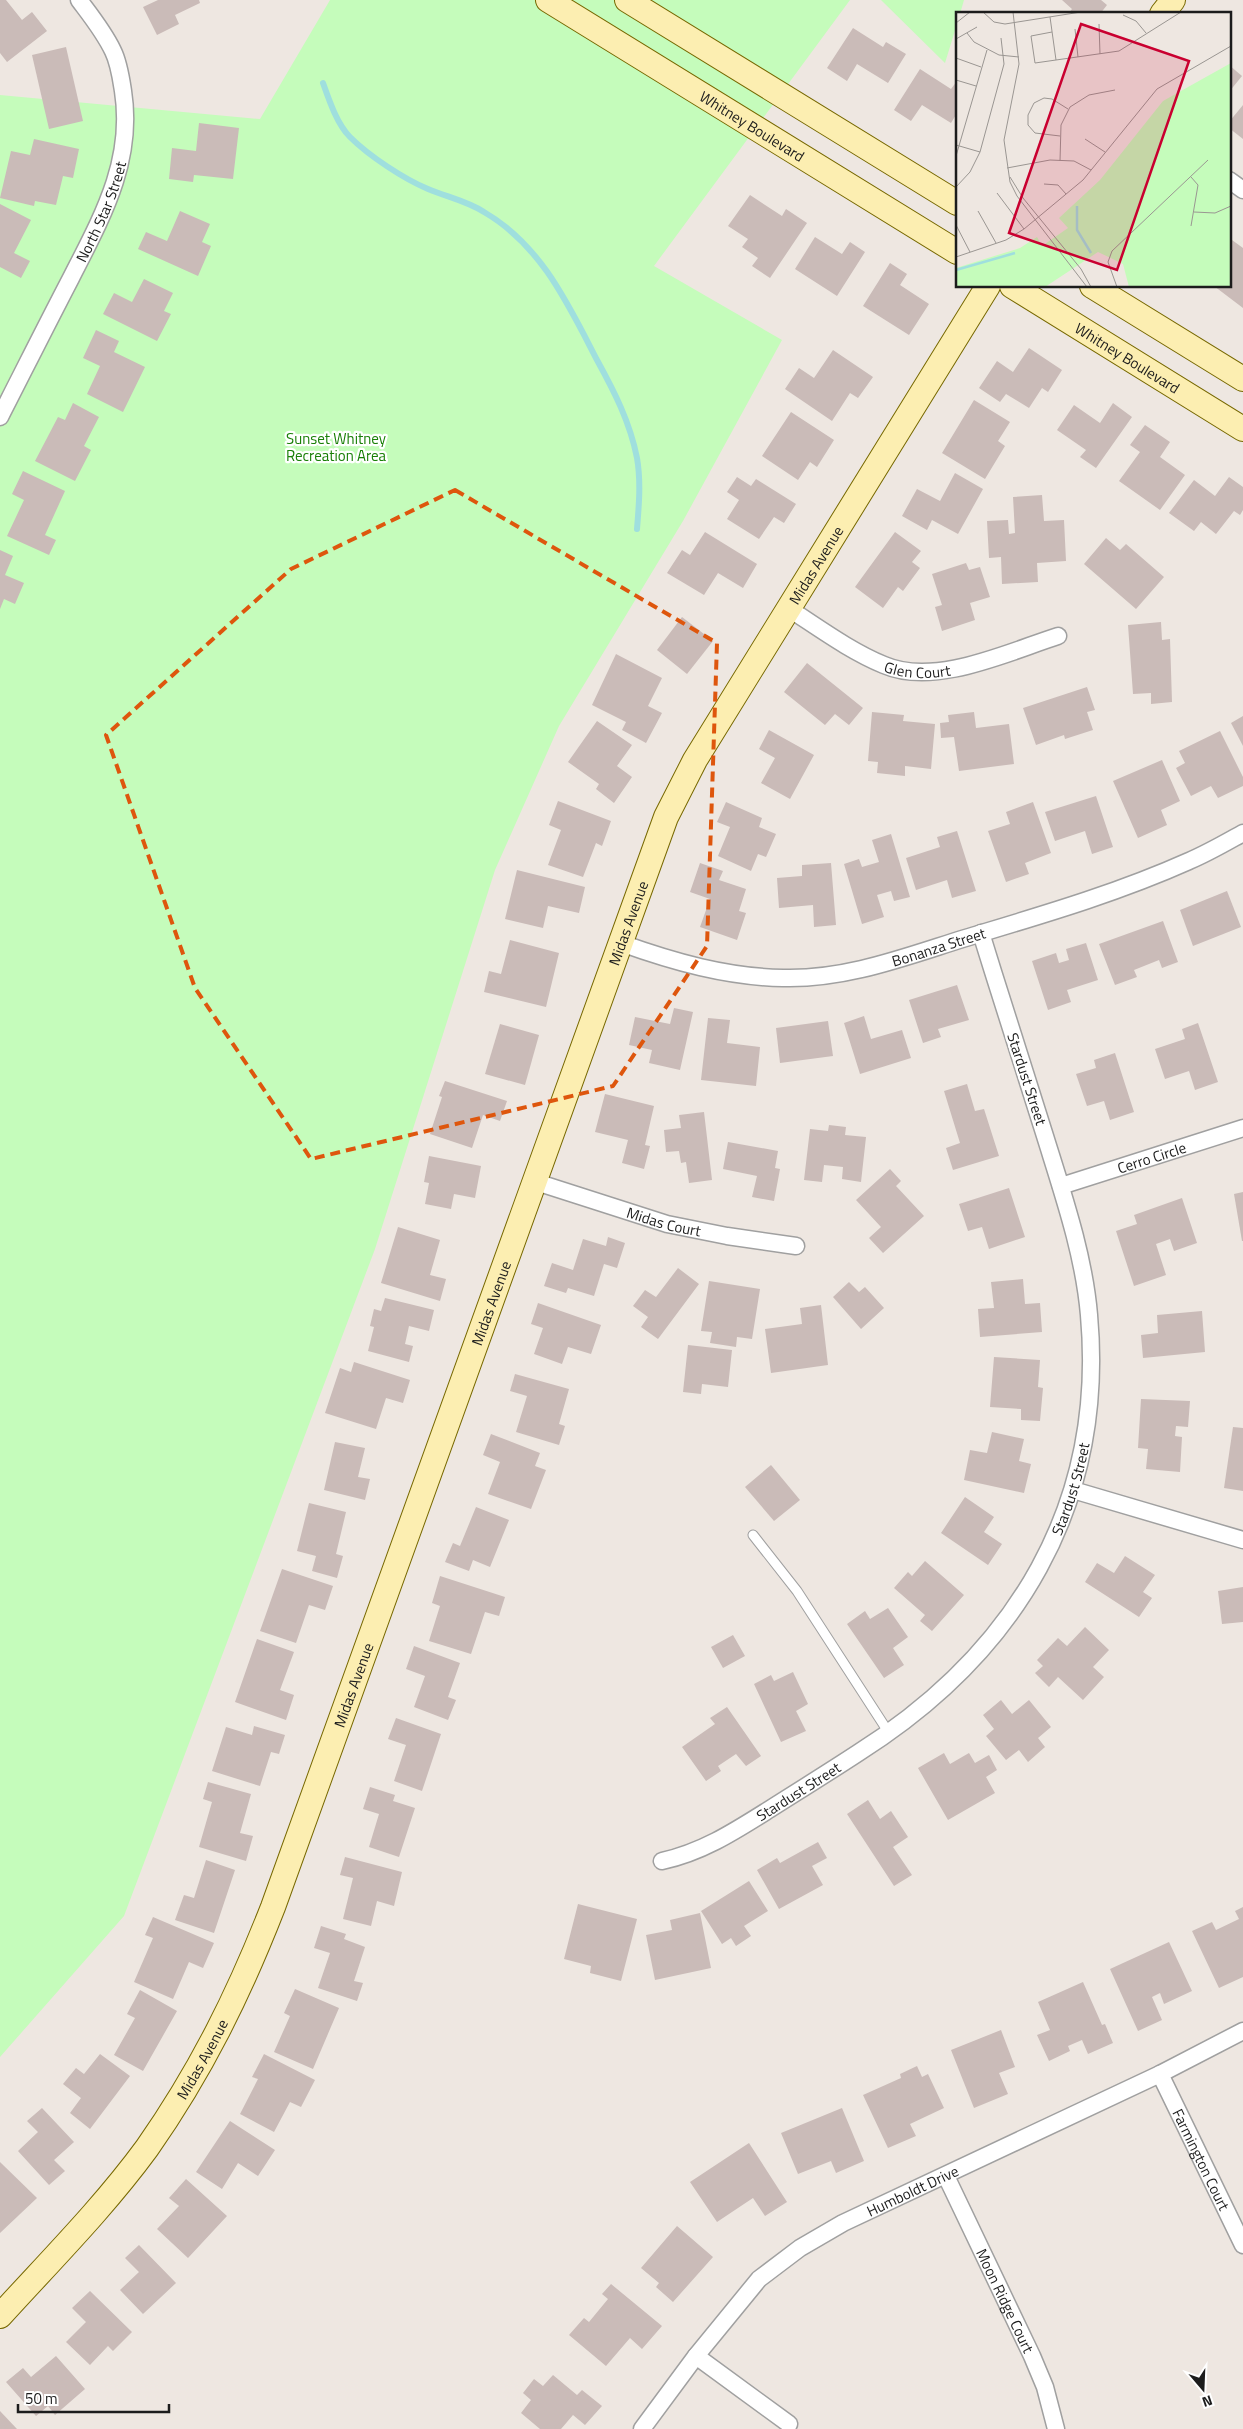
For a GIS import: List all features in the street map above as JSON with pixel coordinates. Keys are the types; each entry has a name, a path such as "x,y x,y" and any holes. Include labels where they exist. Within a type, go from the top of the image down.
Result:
{"street":[{"name":"North Star Street","path":"0,417 97,226 118,177 126,137 126,110 121,76 113,52 97,23 79,0"},
{"name":"Whitney Boulevard","path":"548,0 956,251"},
{"path":"627,0 956,202"},
{"path":"1164,12 1173,0"},
{"path":"1230,181 1243,190"},
{"name":"Midas Avenue","path":"0,2316 106,2199 140,2156 176,2105 223,2024 251,1965 273,1907 660,834 695,760 987,288"},
{"name":"Whitney Boulevard","path":"1015,288 1243,429"},
{"path":"1095,288 1243,379"},
{"name":"Glen Court","path":"788,608 864,655 885,666 907,671 933,672 958,668 1058,636"},
{"name":"Bonanza Street","path":"621,943 684,964 736,974 784,978 827,975 894,961 1140,882 1191,861 1243,833"},
{"name":"Stardust Street","path":"662,1861 683,1856 723,1838 889,1734 936,1697 964,1670 1019,1602 1042,1565 1062,1524 1084,1451 1092,1367 1089,1312 1081,1266 1061,1186 981,933"},
{"name":"Cerro Circle","path":"1061,1186 1243,1128"},
{"name":"Midas Court","path":"536,1182 667,1224 727,1236 796,1246"},
{"path":"1073,1490 1243,1540"},
{"name":"Humboldt Drive","path":"642,2429 696,2356 759,2279 800,2248 843,2224 1160,2074 1243,2031"},
{"name":"Farmington Court","path":"1160,2074 1243,2245"},
{"name":"Moon Ridge Court","path":"946,2176 1032,2356 1045,2387 1056,2429"},
{"path":"696,2356 789,2424"}],"lane":[{"path":"753,1535 796,1592 889,1734"}],"highlighted area":[{"path":"455,490 717,643 707,946 613,1086 311,1159 195,988 106,735 291,569"}],"green space":[{"name":"Sunset Whitney Recreation Area","path":"330,0 850,0 654,266 782,340 683,521 559,726 495,870 375,1249 124,1916 0,2057 0,95 260,119"},
{"path":"881,0 964,0 961,12 956,12 956,27 945,63"}],"building":[{"path":"0,0 6,0 22,20 32,12 47,31 7,62 0,53"},
{"path":"158,0 199,0 200,3 175,15 179,24 157,35 143,7"},
{"path":"1062,0 1101,0 1107,5 1102,12 1070,12 1072,9"},
{"path":"853,28 883,47 886,42 906,54 888,83 857,64 847,81 827,68"},
{"path":"66,47 83,121 49,129 32,55"},
{"path":"1230,66 1242,76 1230,91"},
{"path":"920,69 951,89 956,82 956,115 951,123 922,105 911,121 894,110"},
{"path":"1243,105 1243,139 1230,129 1230,121"},
{"path":"199,123 239,128 233,179 194,175 193,182 169,179 172,148 196,151"},
{"path":"34,139 79,149 73,178 63,176 56,205 35,201 34,206 0,198 11,151 30,155"},
{"path":"750,195 782,216 786,209 807,223 770,278 752,266 758,258 742,247 748,239 728,226"},
{"path":"0,204 31,220 14,253 30,261 21,278 0,267"},
{"path":"180,211 210,224 202,242 211,246 198,276 138,249 146,232 167,241"},
{"path":"815,237 842,254 850,242 865,252 837,296 795,269"},
{"path":"1232,240 1243,248 1243,308 1217,288 1230,288 1230,243"},
{"path":"890,263 907,274 900,285 929,304 909,335 863,306"},
{"path":"144,279 173,293 164,311 171,314 157,341 103,314 114,293 132,302"},
{"path":"96,330 119,341 114,352 145,367 123,412 87,394 100,366 83,358"},
{"path":"1029,348 1062,370 1048,392 1042,388 1029,408 1006,394 1000,402 979,388 997,361 1013,372"},
{"path":"833,350 873,377 858,398 850,393 832,421 785,389 799,368 814,378"},
{"path":"974,400 1010,422 998,441 1005,446 985,479 942,453"},
{"path":"73,403 99,417 84,446 91,450 75,481 35,461 58,417 65,420"},
{"path":"1113,403 1132,417 1096,468 1080,457 1086,450 1057,430 1074,405 1100,423"},
{"path":"791,412 834,440 817,467 810,462 798,480 762,456"},
{"path":"1145,425 1170,442 1160,457 1185,475 1160,510 1119,481 1140,452 1130,445"},
{"path":"23,471 65,491 45,535 56,540 49,555 7,536 24,500 12,494"},
{"path":"955,473 983,489 958,534 932,520 927,530 902,516 917,489 940,501"},
{"path":"737,477 751,486 756,479 796,504 784,523 774,517 759,539 727,519 739,500 727,492"},
{"path":"1229,477 1243,487 1243,510 1240,515 1234,511 1216,534 1201,522 1194,531 1169,513 1194,480 1215,496"},
{"path":"1042,495 1044,521 1064,520 1066,561 1037,563 1038,582 1002,584 1001,557 989,558 987,521 1008,520 1009,534 1015,533 1013,497"},
{"path":"705,532 757,564 743,588 718,573 704,595 667,573 682,550 690,555"},
{"path":"895,532 921,551 912,562 920,568 903,591 898,587 883,608 855,587"},
{"path":"1106,538 1120,550 1126,544 1164,577 1136,609 1084,564"},
{"path":"0,550 13,556 5,575 24,583 15,604 4,599 0,609"},
{"path":"966,563 969,570 980,567 990,597 970,603 975,620 942,631 935,607 942,605 932,574"},
{"path":"682,617 713,641 687,674 657,650"},
{"path":"1161,622 1162,640 1170,639 1172,702 1151,704 1151,693 1133,694 1128,625"},
{"path":"616,654 662,678 648,706 662,713 646,743 622,730 626,722 592,705"},
{"path":"807,663 863,708 849,725 835,714 825,725 784,692"},
{"path":"1087,687 1095,710 1087,712 1093,730 1065,739 1064,735 1036,745 1023,708"},
{"path":"872,712 904,715 903,721 935,724 931,769 905,766 905,776 877,773 878,762 868,761"},
{"path":"974,712 976,728 1009,724 1014,764 959,771 954,737 941,738 940,723 949,722 948,715"},
{"path":"1243,716 1243,746 1231,723"},
{"path":"597,721 632,745 617,766 632,777 614,803 596,789 599,784 568,762"},
{"path":"769,730 814,755 790,799 761,783 775,758 759,749"},
{"path":"1220,731 1243,777 1243,786 1218,798 1211,786 1191,796 1176,768 1185,763 1179,751"},
{"path":"1162,760 1180,801 1161,810 1167,825 1138,838 1113,781"},
{"path":"1096,796 1113,847 1092,854 1085,831 1055,841 1045,812"},
{"path":"558,801 611,821 602,846 596,843 583,877 548,865 561,830 549,825"},
{"path":"726,802 762,818 759,827 776,834 766,857 758,854 751,871 718,856 730,827 717,822"},
{"path":"1033,802 1051,853 1025,863 1029,874 1006,882 988,831 1010,824 1006,812"},
{"path":"957,831 976,891 952,898 947,880 916,890 906,858 940,847 937,837"},
{"path":"891,834 910,897 894,901 891,891 877,895 884,917 862,924 844,864 859,859 862,867 879,862 872,840"},
{"path":"700,863 723,871 719,880 746,889 739,911 746,913 737,940 700,927 710,899 690,892"},
{"path":"831,863 836,925 814,927 813,905 779,908 777,878 802,876 802,865"},
{"path":"517,870 585,887 579,913 548,906 543,928 505,919"},
{"path":"1227,891 1241,927 1193,946 1180,910"},
{"path":"1163,921 1178,962 1162,968 1159,960 1134,970 1137,977 1115,985 1099,944"},
{"path":"510,940 559,953 546,1007 484,992 489,971 501,974"},
{"path":"1086,943 1098,980 1067,990 1071,1002 1048,1010 1032,961 1056,953 1059,963 1069,960 1066,949"},
{"path":"957,985 969,1020 938,1029 941,1037 923,1043 909,1000"},
{"path":"674,1008 693,1012 680,1070 649,1063 652,1050 629,1045 635,1017 670,1024"},
{"path":"864,1016 871,1039 902,1030 911,1058 860,1074 844,1023"},
{"path":"708,1018 730,1020 727,1043 760,1047 756,1086 701,1080"},
{"path":"828,1021 833,1056 780,1063 776,1028"},
{"path":"1198,1023 1218,1082 1195,1090 1189,1071 1165,1079 1155,1049 1185,1039 1182,1029"},
{"path":"500,1024 539,1035 525,1085 485,1074"},
{"path":"1115,1053 1134,1112 1110,1120 1104,1101 1087,1106 1076,1074 1096,1068 1094,1060"},
{"path":"445,1081 507,1101 500,1121 483,1115 472,1148 430,1134 442,1097 439,1096"},
{"path":"967,1084 975,1111 984,1109 999,1156 953,1170 946,1148 960,1143 944,1091"},
{"path":"605,1094 654,1106 645,1145 650,1146 644,1169 622,1163 628,1140 595,1132"},
{"path":"704,1112 712,1180 689,1183 686,1162 681,1163 679,1151 666,1152 664,1130 681,1128 679,1115"},
{"path":"829,1125 846,1127 845,1135 866,1137 861,1182 842,1179 843,1167 824,1165 822,1182 804,1180 810,1129 828,1131"},
{"path":"728,1142 778,1151 775,1168 780,1169 774,1201 752,1197 757,1176 723,1169"},
{"path":"429,1156 481,1166 475,1198 454,1194 451,1209 425,1204 429,1183 424,1182"},
{"path":"890,1169 901,1181 896,1186 924,1216 883,1253 869,1238 881,1227 856,1200"},
{"path":"1009,1188 1025,1237 989,1249 982,1227 968,1231 959,1204"},
{"path":"1243,1192 1243,1241 1242,1241 1234,1194"},
{"path":"1182,1198 1197,1243 1174,1251 1170,1239 1156,1244 1166,1275 1134,1286 1116,1231 1137,1224 1134,1215"},
{"path":"398,1227 440,1240 430,1275 446,1279 440,1301 381,1283"},
{"path":"608,1237 625,1243 617,1268 604,1264 594,1296 568,1288 566,1293 544,1286 552,1263 573,1270 583,1239 606,1246"},
{"path":"678,1268 699,1284 658,1339 641,1327 648,1317 633,1306 645,1290 656,1297"},
{"path":"1023,1279 1025,1304 1040,1303 1042,1332 980,1337 978,1309 994,1308 991,1282"},
{"path":"709,1281 760,1289 752,1339 737,1337 736,1347 710,1343 712,1332 701,1331"},
{"path":"849,1282 859,1292 865,1287 884,1308 861,1329 833,1297"},
{"path":"385,1298 434,1310 429,1331 409,1326 405,1344 413,1346 409,1362 368,1351 374,1327 370,1326 374,1309 381,1311"},
{"path":"538,1303 601,1325 591,1354 568,1347 562,1364 534,1354 543,1328 531,1324"},
{"path":"821,1305 828,1365 771,1373 765,1329 802,1324 800,1308"},
{"path":"1202,1311 1205,1352 1143,1358 1141,1335 1158,1333 1157,1315"},
{"path":"688,1345 732,1350 728,1387 702,1384 701,1394 683,1392"},
{"path":"994,1357 1040,1360 1038,1387 1043,1388 1040,1421 1021,1420 1021,1409 990,1407"},
{"path":"354,1362 410,1380 403,1403 386,1398 376,1429 325,1413 340,1368 351,1372"},
{"path":"515,1374 569,1389 559,1424 565,1426 559,1445 516,1432 527,1396 510,1391"},
{"path":"1141,1399 1190,1401 1188,1427 1176,1426 1175,1436 1182,1437 1180,1472 1146,1469 1148,1449 1138,1448"},
{"path":"1233,1427 1243,1428 1243,1491 1224,1488"},
{"path":"992,1432 1024,1439 1019,1461 1031,1464 1024,1493 964,1480 970,1450 987,1453"},
{"path":"491,1434 540,1453 535,1466 546,1470 531,1509 488,1494 500,1462 483,1455"},
{"path":"335,1442 365,1448 358,1477 370,1479 365,1500 324,1490"},
{"path":"771,1465 800,1500 774,1521 745,1487"},
{"path":"965,1497 994,1517 984,1532 1002,1544 988,1565 941,1533"},
{"path":"309,1503 346,1512 336,1554 343,1556 337,1578 312,1571 316,1556 297,1551"},
{"path":"476,1507 509,1520 490,1567 473,1560 469,1571 445,1562 453,1543 460,1546"},
{"path":"1125,1556 1155,1575 1143,1592 1152,1598 1139,1617 1085,1582 1097,1563 1114,1573"},
{"path":"925,1561 964,1595 932,1631 920,1621 925,1615 894,1588 908,1572 912,1576"},
{"path":"282,1569 333,1586 325,1610 309,1605 296,1643 260,1631"},
{"path":"440,1576 505,1597 499,1616 485,1612 471,1654 429,1641 440,1606 432,1603"},
{"path":"1243,1587 1243,1622 1222,1624 1218,1591"},
{"path":"888,1608 908,1637 893,1648 904,1665 884,1678 847,1624 865,1611 870,1619"},
{"path":"1085,1627 1109,1650 1093,1667 1104,1677 1083,1700 1058,1677 1049,1687 1035,1673 1043,1666 1037,1660 1058,1638 1067,1646"},
{"path":"733,1635 745,1656 723,1668 711,1647"},
{"path":"257,1639 294,1652 280,1690 294,1695 286,1720 235,1702"},
{"path":"414,1646 460,1663 448,1697 456,1700 448,1720 414,1707 425,1676 406,1669"},
{"path":"793,1672 808,1704 796,1711 806,1731 781,1742 754,1684 771,1675 774,1681"},
{"path":"1001,1700 1012,1714 1029,1700 1051,1727 1038,1738 1045,1747 1028,1762 1019,1750 1006,1760 986,1736 994,1729 983,1715"},
{"path":"727,1707 761,1756 746,1766 736,1754 718,1766 721,1771 706,1781 682,1747 715,1724 710,1718"},
{"path":"396,1718 441,1734 422,1791 394,1781 406,1745 388,1739"},
{"path":"254,1726 285,1735 279,1754 271,1752 260,1786 212,1771 226,1727 252,1735"},
{"path":"944,1753 950,1764 969,1753 975,1763 989,1755 997,1770 986,1777 995,1793 948,1820 918,1768"},
{"path":"208,1782 251,1794 240,1833 253,1836 246,1861 199,1847 212,1802 203,1799"},
{"path":"370,1787 395,1795 393,1801 415,1808 399,1857 369,1847 379,1814 363,1809"},
{"path":"868,1800 880,1819 891,1811 908,1837 893,1847 912,1875 894,1886 847,1814"},
{"path":"818,1842 827,1858 812,1866 823,1885 779,1909 757,1870 777,1858 780,1863"},
{"path":"345,1857 402,1872 394,1906 377,1901 371,1926 343,1919 353,1878 340,1875"},
{"path":"206,1860 235,1870 214,1933 175,1920 184,1895 194,1898"},
{"path":"749,1881 768,1911 744,1926 751,1936 736,1946 731,1938 722,1944 701,1911"},
{"path":"578,1904 637,1919 621,1981 590,1973 591,1966 564,1959"},
{"path":"1243,1907 1243,1977 1219,1988 1192,1931 1212,1922 1216,1930 1239,1919 1235,1911"},
{"path":"700,1913 711,1968 655,1980 646,1935 672,1930 670,1920"},
{"path":"153,1917 214,1943 203,1968 189,1962 173,1999 134,1982 153,1938 145,1935"},
{"path":"321,1926 346,1934 344,1939 365,1947 354,1981 363,1983 357,2001 318,1988 330,1953 314,1948"},
{"path":"1169,1942 1192,1991 1164,2004 1160,1993 1152,1997 1162,2020 1138,2031 1110,1969"},
{"path":"1083,1982 1102,2025 1105,2024 1113,2043 1088,2054 1082,2040 1068,2046 1070,2051 1049,2061 1037,2035 1050,2030 1038,2002"},
{"path":"295,1989 339,2008 313,2069 274,2052 290,2016 284,2013"},
{"path":"140,1990 177,2011 143,2071 114,2055 135,2018 127,2014"},
{"path":"1001,2030 1015,2067 999,2073 1008,2094 974,2108 951,2050"},
{"path":"100,2054 130,2076 90,2129 70,2113 81,2098 63,2084 76,2068 84,2074"},
{"path":"264,2054 315,2080 301,2107 290,2102 274,2132 240,2114 258,2079 252,2077"},
{"path":"917,2066 922,2077 928,2074 944,2108 910,2124 916,2136 888,2148 863,2095 901,2078 900,2074"},
{"path":"42,2108 74,2142 54,2160 65,2171 49,2185 18,2151 38,2132 27,2121"},
{"path":"842,2108 864,2161 836,2173 831,2161 798,2174 781,2133"},
{"path":"230,2121 275,2150 258,2176 238,2163 222,2189 196,2172"},
{"path":"749,2143 787,2202 765,2216 753,2198 717,2222 690,2182"},
{"path":"0,2162 37,2198 0,2233"},
{"path":"186,2179 227,2216 188,2258 157,2229 179,2206 169,2198"},
{"path":"677,2226 713,2257 673,2302 656,2287 659,2283 641,2268"},
{"path":"139,2245 176,2283 143,2314 120,2290 139,2272 125,2258"},
{"path":"611,2284 662,2326 642,2349 630,2338 606,2366 569,2335 584,2318 589,2322 608,2299 602,2294"},
{"path":"90,2291 132,2332 113,2351 108,2346 90,2365 66,2342 86,2322 72,2308"},
{"path":"56,2356 85,2389 55,2415 48,2406 36,2416 6,2382 23,2368 31,2377"},
{"path":"553,2375 577,2395 582,2390 602,2406 585,2425 573,2415 561,2429 540,2429 521,2413 531,2400 523,2393 534,2379 543,2386"},
{"path":"0,2411 17,2429 0,2429"}],"waterway":[{"path":"323,83 334,112 345,132 358,144 408,179 484,212 522,241 551,277 564,297 609,383 621,407 630,432 637,458 639,475 637,529"}]}
